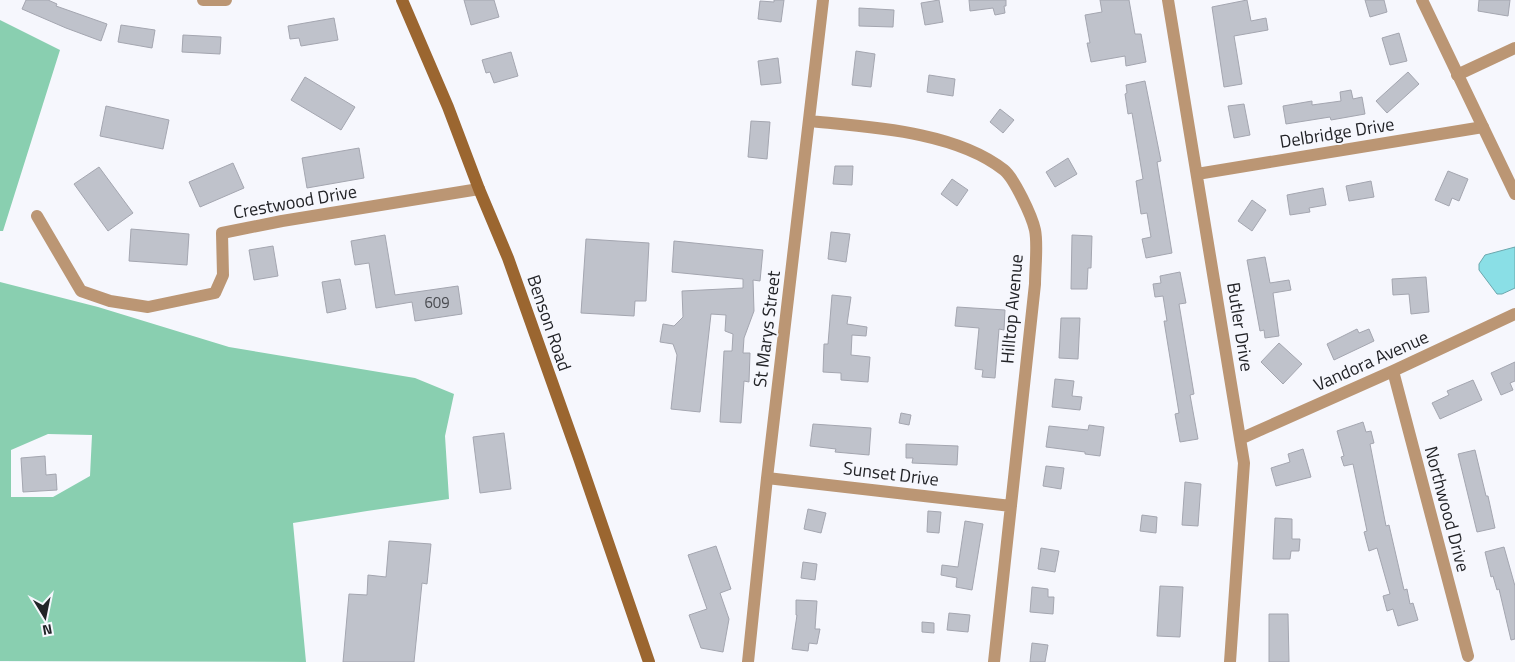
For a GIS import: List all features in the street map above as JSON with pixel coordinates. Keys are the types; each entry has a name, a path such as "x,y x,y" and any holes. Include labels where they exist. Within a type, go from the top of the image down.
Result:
{"main road":[{"name":"Benson Road","path":"402,0 448,107 508,258 648,662"}],"street":[{"path":"203,0 226,0"},
{"name":"St Marys Street","path":"748,662 767,478 823,0"},
{"name":"Butler Drive","path":"1168,0 1244,463 1230,662"},
{"path":"1422,0 1515,194"},
{"path":"1457,75 1515,48"},
{"name":"Hilltop Avenue","path":"809,121 892,130 944,140 979,154 1006,171 1027,206 1035,231 1035,284 994,662"},
{"name":"Delbridge Drive","path":"1198,174 1482,127"},
{"name":"Crestwood Drive","path":"37,216 81,291 110,301 148,307 215,293 223,275 222,233 479,188"},
{"name":"Vandora Avenue","path":"1240,439 1515,314"},
{"name":"Northwood Drive","path":"1393,371 1468,656"},
{"name":"Sunset Drive","path":"767,478 1011,506"}],"green space":[{"path":"0,20 60,50 3,231 0,231"},
{"path":"0,282 98,307 229,347 415,378 454,394 445,436 449,499 293,523 306,662 0,661","holes":["48,434 92,435 90,476 53,497 11,497 11,450"]}],"water":[{"path":"1515,247 1515,288 1502,294 1497,294 1479,270 1479,264 1485,255"}],"building":[{"path":"26,0 48,0 57,4 56,6 107,24 101,41 22,9"},
{"path":"464,0 494,0 499,17 471,25"},
{"path":"774,0 784,0 781,22 758,19 760,1 774,2"},
{"path":"939,0 943,22 925,25 921,3"},
{"path":"969,0 1006,0 1006,6 1004,6 1005,13 995,15 993,8 970,11"},
{"path":"1100,0 1129,0 1135,34 1141,34 1146,62 1126,66 1125,56 1091,62 1087,43 1090,43 1085,15 1102,12"},
{"path":"1247,0 1251,21 1266,18 1268,30 1234,36 1242,84 1224,87 1212,7"},
{"path":"1365,0 1384,0 1387,12 1370,17"},
{"path":"1479,0 1510,0 1508,16 1478,11"},
{"path":"859,8 894,10 893,27 859,26"},
{"path":"334,18 338,40 301,46 299,38 290,39 288,26"},
{"path":"121,25 155,30 152,48 118,42"},
{"path":"1399,33 1407,61 1390,65 1382,38"},
{"path":"183,35 221,37 220,54 182,52"},
{"path":"856,51 875,54 871,87 852,85"},
{"path":"511,52 518,76 494,83 490,72 486,73 482,60"},
{"path":"778,58 781,83 761,85 758,61"},
{"path":"1408,72 1419,84 1387,113 1376,101"},
{"path":"929,75 955,79 953,96 927,92"},
{"path":"305,77 355,107 341,130 291,100"},
{"path":"1145,81 1161,161 1157,162 1172,253 1146,258 1142,239 1151,237 1147,213 1141,214 1136,181 1143,179 1132,113 1128,114 1125,94 1127,93 1126,85"},
{"path":"1351,90 1353,99 1362,97 1365,114 1331,120 1330,117 1286,124 1283,106 1312,101 1312,105 1341,101 1340,92"},
{"path":"1244,104 1250,135 1234,138 1228,106"},
{"path":"106,106 169,120 163,149 100,136"},
{"path":"1000,109 1014,120 1003,133 990,122"},
{"path":"751,121 770,122 767,159 748,157"},
{"path":"359,148 364,178 307,188 302,158"},
{"path":"1068,158 1077,174 1055,187 1046,172"},
{"path":"233,163 244,188 200,207 189,182"},
{"path":"835,166 853,166 852,185 833,184"},
{"path":"99,167 133,213 108,231 74,184"},
{"path":"1448,171 1468,179 1459,201 1452,198 1449,206 1435,200"},
{"path":"952,179 968,190 957,206 941,194"},
{"path":"1371,181 1374,197 1349,201 1346,186"},
{"path":"1323,188 1326,205 1309,208 1310,212 1290,215 1287,195"},
{"path":"1252,200 1266,210 1252,231 1238,221"},
{"path":"131,229 189,234 187,265 129,261"},
{"path":"831,232 850,234 846,262 828,259"},
{"path":"385,235 395,295 458,286 462,314 415,321 412,302 376,308 369,263 355,265 351,241"},
{"path":"1072,235 1092,236 1091,268 1088,268 1087,289 1071,289"},
{"path":"586,239 649,243 646,301 635,301 634,316 581,313"},
{"path":"674,241 763,250 760,281 753,280 754,311 744,338 743,353 750,353 749,382 744,381 741,423 720,422 724,351 732,351 733,334 725,331 726,315 711,314 700,412 671,409 677,355 673,344 660,342 663,324 674,326 683,317 682,291 743,288 743,279 672,272"},
{"path":"273,246 278,276 254,280 249,250"},
{"path":"1265,257 1270,283 1289,280 1291,290 1273,293 1279,336 1265,338 1264,330 1260,331 1247,260"},
{"path":"1180,272 1186,303 1179,304 1194,394 1190,395 1198,439 1180,442 1175,414 1179,413 1164,321 1167,321 1163,296 1155,297 1153,284 1161,283 1160,276"},
{"path":"1426,277 1429,312 1411,314 1409,294 1393,295 1392,279"},
{"path":"340,279 346,309 327,313 322,282"},
{"path":"832,295 851,297 847,324 867,327 866,336 852,335 851,355 870,357 868,382 841,380 841,373 823,372 824,344 828,344"},
{"path":"957,307 1005,310 1004,330 999,329 995,378 982,377 983,370 975,369 979,328 955,326"},
{"path":"1061,318 1080,318 1078,359 1059,358"},
{"path":"1357,329 1359,333 1369,329 1374,341 1334,360 1327,344"},
{"path":"1279,343 1302,364 1283,384 1261,362"},
{"path":"1515,362 1515,381 1510,383 1513,390 1501,395 1491,373"},
{"path":"1055,379 1074,381 1072,396 1082,397 1080,410 1052,407"},
{"path":"1473,380 1482,400 1440,419 1432,403 1449,395 1447,391"},
{"path":"901,413 911,415 909,425 899,423"},
{"path":"1363,422 1366,432 1371,431 1374,443 1370,444 1386,526 1389,525 1404,590 1407,589 1410,604 1413,603 1418,620 1398,626 1393,609 1387,611 1383,596 1390,594 1377,548 1369,551 1364,532 1367,531 1353,464 1344,466 1341,457 1344,456 1337,431"},
{"path":"813,424 871,428 869,455 835,452 836,449 810,446"},
{"path":"1089,425 1104,427 1100,456 1046,447 1049,426 1088,430"},
{"path":"504,433 511,489 480,493 473,437"},
{"path":"906,444 958,446 957,465 912,463 913,458 906,458"},
{"path":"1303,449 1311,477 1276,486 1271,468 1290,462 1288,454"},
{"path":"1475,450 1495,528 1477,532 1458,454"},
{"path":"45,456 46,475 56,474 57,490 23,492 21,458"},
{"path":"1046,466 1064,468 1061,489 1043,486"},
{"path":"1185,482 1201,484 1198,526 1182,525"},
{"path":"808,509 826,513 821,533 804,529"},
{"path":"928,511 941,512 939,533 927,532"},
{"path":"1142,515 1157,517 1156,533 1140,531"},
{"path":"1275,518 1292,519 1292,539 1300,539 1299,551 1291,551 1290,559 1273,559"},
{"path":"965,521 983,524 972,590 956,587 957,578 941,575 942,565 958,567"},
{"path":"389,541 431,544 427,584 422,583 414,662 343,662 349,594 367,595 368,575 386,577"},
{"path":"716,546 731,589 720,593 729,619 723,652 701,648 689,615 707,609 688,555"},
{"path":"1504,547 1515,586 1515,639 1511,640 1499,589 1497,590 1493,576 1491,577 1485,552"},
{"path":"1041,548 1059,551 1055,572 1038,569"},
{"path":"803,562 817,564 815,580 801,578"},
{"path":"1160,586 1183,587 1180,637 1157,636"},
{"path":"1032,587 1048,589 1048,597 1054,597 1053,614 1030,612"},
{"path":"796,600 817,601 815,629 820,629 817,644 809,643 808,651 792,649 797,615"},
{"path":"949,613 970,615 968,632 947,630"},
{"path":"1269,614 1288,614 1289,662 1269,662"},
{"path":"922,622 934,623 934,633 922,632"},
{"path":"1032,643 1048,645 1045,662 1030,662"}]}
